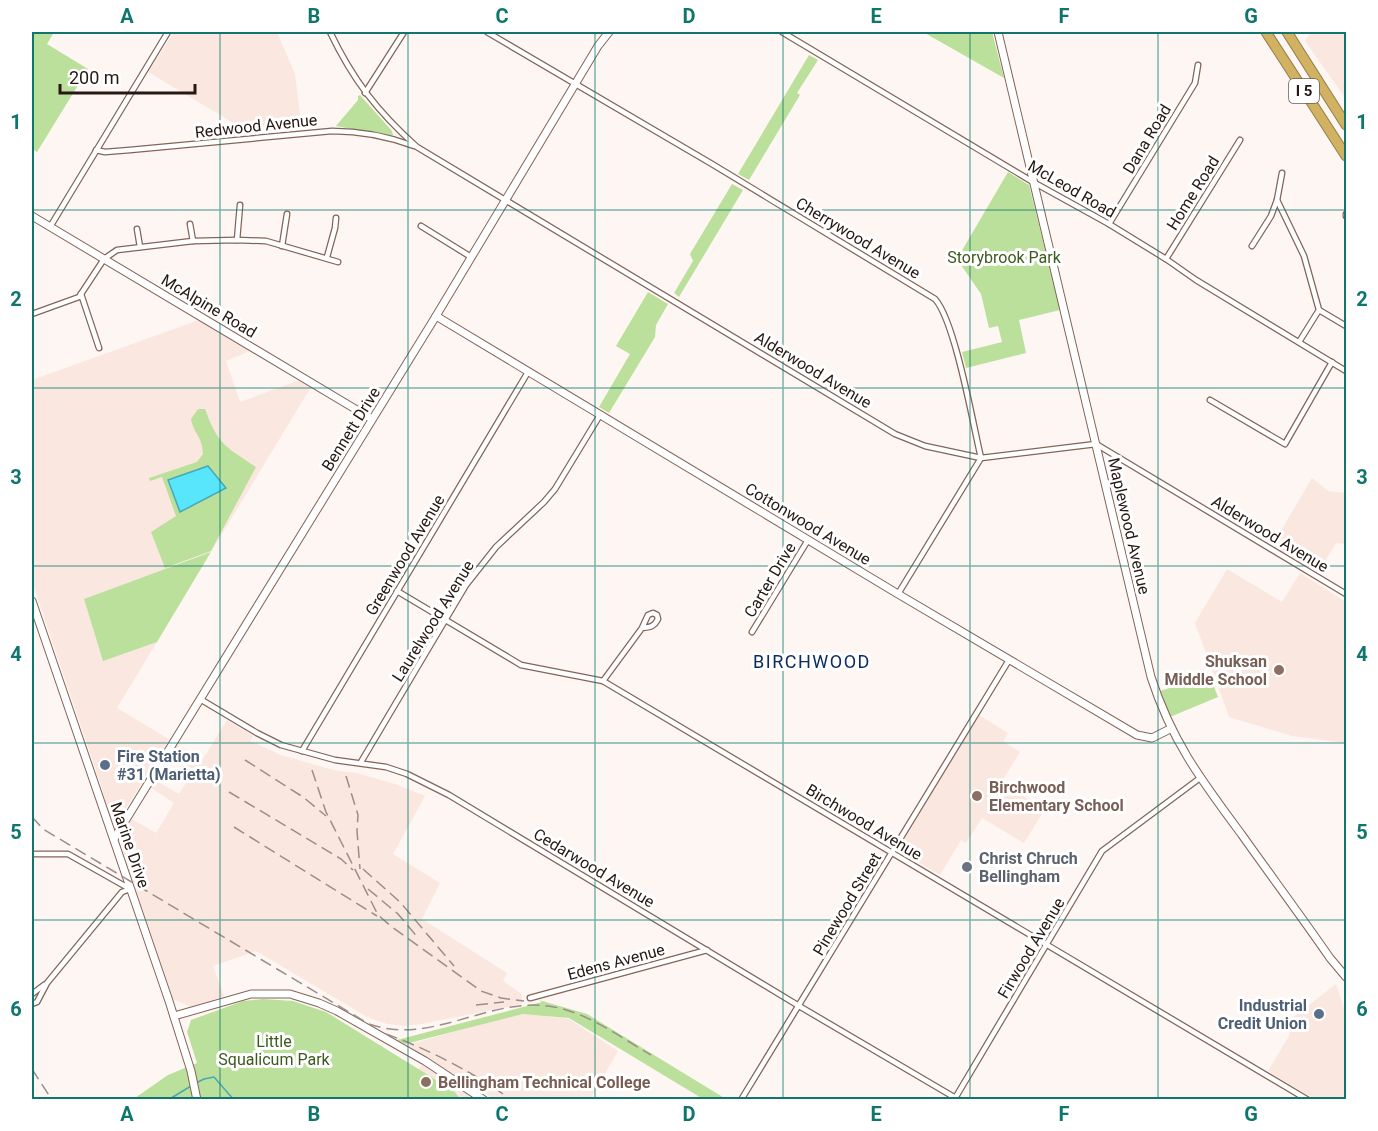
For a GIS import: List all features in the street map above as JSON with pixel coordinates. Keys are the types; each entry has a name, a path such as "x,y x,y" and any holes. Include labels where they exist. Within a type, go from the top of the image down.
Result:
{"highway":[{"name":"I 5","path":"1266,32 1345,155"},
{"name":"I 5","path":"1287,32 1347,125"},
{"path":"1313,72 1347,119"}],"street":[{"path":"50,227 168,32"},
{"name":"Alderwood Avenue","path":"330,32 352,74 365,93 391,123 417,147 895,434 925,446 981,458 1096,444 1347,594"},
{"path":"365,93 404,32"},
{"name":"Cherrywood Avenue","path":"487,32 712,164 935,299 942,306 954,344 981,458"},
{"name":"Bennett Drive","path":"114,839 436,316 598,46 609,32"},
{"name":"McLeod Road","path":"782,32 1033,182 1109,224 1196,280 1347,370"},
{"name":"Maplewood Avenue","path":"998,32 1151,677 1170,729 1200,778 1330,958 1347,977"},
{"name":"Dana Road","path":"1109,224 1195,83 1198,65"},
{"name":"Redwood Avenue","path":"96,150 105,152 130,150 332,131 390,137 417,147"},
{"name":"Home Road","path":"1166,259 1240,140"},
{"path":"1252,246 1271,216 1277,200 1282,173"},
{"path":"1277,200 1304,256 1319,310 1347,326"},
{"path":"237,240 240,205"},
{"path":"282,246 286,214"},
{"name":"McAlpine Road","path":"32,216 372,419"},
{"path":"327,257 336,218"},
{"path":"190,224 193,241"},
{"path":"421,226 471,257"},
{"path":"137,229 140,247"},
{"path":"32,314 80,297 104,260 117,250 193,241 237,240 266,242 327,257 338,262"},
{"path":"81,294 99,348"},
{"path":"1299,342 1319,310"},
{"name":"Cottonwood Avenue","path":"436,316 1137,735 1152,738 1170,729"},
{"path":"1210,400 1285,444 1332,362"},
{"name":"Greenwood Avenue","path":"302,751 528,372"},
{"name":"Laurelwood Avenue","path":"361,762 466,585 485,559 555,489 600,415"},
{"path":"898,594 981,458"},
{"name":"Carter Drive","path":"752,632 808,540"},
{"name":"Birchwood Avenue","path":"397,591 521,665 603,681 1308,1100"},
{"name":"Marine Drive","path":"32,601 174,1016 197,1100"},
{"path":"603,681 642,628"},
{"name":"Pinewood Street","path":"741,1100 1009,660"},
{"name":"Cedarwood Avenue","path":"200,699 281,745 335,759 386,767 407,774 449,795 956,1099"},
{"name":"Firwood Avenue","path":"956,1099 1102,851 1200,778"},
{"path":"32,854 68,854 130,889"},
{"path":"32,1004 37,1002 47,983 122,892 130,889"},
{"name":"Edens Avenue","path":"530,998 707,950"},
{"path":"32,994 47,983"},
{"path":"174,1016 251,994 290,994 336,1011 425,1061 484,1100"}],"shaded area":[{"path":"174,32 277,32 295,74 302,129 250,133 148,72"},
{"path":"1311,32 1346,32 1346,99 1305,41"},
{"path":"199,320 250,351 226,361 240,402 300,380 311,387 211,552 84,599 103,660 157,642 117,708 169,739 115,823 111,821 102,788 32,582 32,380"},
{"path":"1312,478 1328,491 1346,493 1346,544 1336,543 1318,573 1272,546"},
{"name":"Shuksan Middle School","path":"1227,569 1282,602 1300,573 1346,602 1346,743 1292,736 1229,717 1195,623"},
{"name":"Birchwood Elementary School","path":"979,715 1008,733 1003,741 1020,752 1001,783 1045,809 1024,843 982,818 966,843 961,840 940,875 898,850"},
{"path":"227,720 253,736 250,741 281,755 333,770 357,773 425,796 393,854 440,883 422,919 507,973 503,981 522,994 522,1004 421,1024 404,1026 387,1024 367,1017 256,951 213,966 224,996 191,1007 173,999 119,840 132,819 156,833 174,803 150,787 155,780 179,794 194,770 171,755 177,745 203,759"},
{"path":"1336,984 1346,1014 1346,1099 1314,1099 1268,1071 1289,1036 1291,1019"},
{"path":"524,1012 569,1019 618,1051 592,1096 598,1099 496,1100 407,1045"},
{"name":"Bellingham Technical College","path":"423,1065 478,1099 382,1100"}],"green space":[{"path":"32,32 54,32 47,44 88,69 37,152 32,149"},
{"path":"923,32 992,32 1004,78"},
{"path":"809,55 818,60 797,93 800,95 749,180 738,174"},
{"path":"360,95 392,131 393,135 336,126"},
{"name":"Storybrook Park","path":"1008,172 1029,185 1060,310 1019,320 1026,353 966,368 962,352 1002,342 998,326 989,328 981,294 957,259"},
{"path":"732,184 743,190 679,297 674,293 693,261 690,254"},
{"path":"648,292 668,304 656,325 655,337 609,413 599,407 630,354 616,346"},
{"path":"198,409 205,409 214,430 224,444 256,467 211,551 165,568 151,532 176,516 162,477 150,481 149,478 197,462 203,454 191,419"},
{"path":"211,552 157,642 103,661 84,599"},
{"path":"1210,676 1218,697 1170,717 1160,691"},
{"name":"Little Squalicum Park","path":"263,999 293,1001 326,1012 454,1091 460,1099 132,1100 168,1075 197,1063 187,1032 191,1020 243,1001"},
{"path":"539,1000 587,1014 726,1099 703,1099 569,1018 523,1014 405,1044 397,1040 542,1002"}],"water":[{"path":"208,466 226,488 180,512 168,480"}],"waterway":[{"path":"196,1083 214,1077 234,1100"},
{"path":"168,1100 191,1086"}],"railway":[{"path":"245,760 303,797 326,816"},
{"path":"312,770 326,812 378,915 481,991 501,998 524,1001"},
{"path":"346,776 358,815 360,869"},
{"path":"229,792 341,859 353,870"},
{"path":"32,817 43,829 369,1024 392,1029 414,1029 525,1005 548,1006 589,1019 651,1055"},
{"path":"234,827 377,916"},
{"path":"363,869 400,902 454,966"},
{"path":"368,889 398,914 419,939"},
{"path":"476,1005 504,1002"},
{"path":"386,1034 446,1060 503,1094"},
{"path":"32,1069 52,1100"}],"place":[{"name":"Shuksan Middle School","path":"1279,670"},
{"name":"Fire Station #31 (Marietta)","path":"105,765"},
{"name":"Birchwood Elementary School","path":"977,796"},
{"name":"Christ Chruch Bellingham","path":"967,867"},
{"name":"Industrial Credit Union","path":"1319,1014"},
{"name":"Bellingham Technical College","path":"426,1082"}],"district":[{"name":"BIRCHWOOD","path":"812,661"}]}
